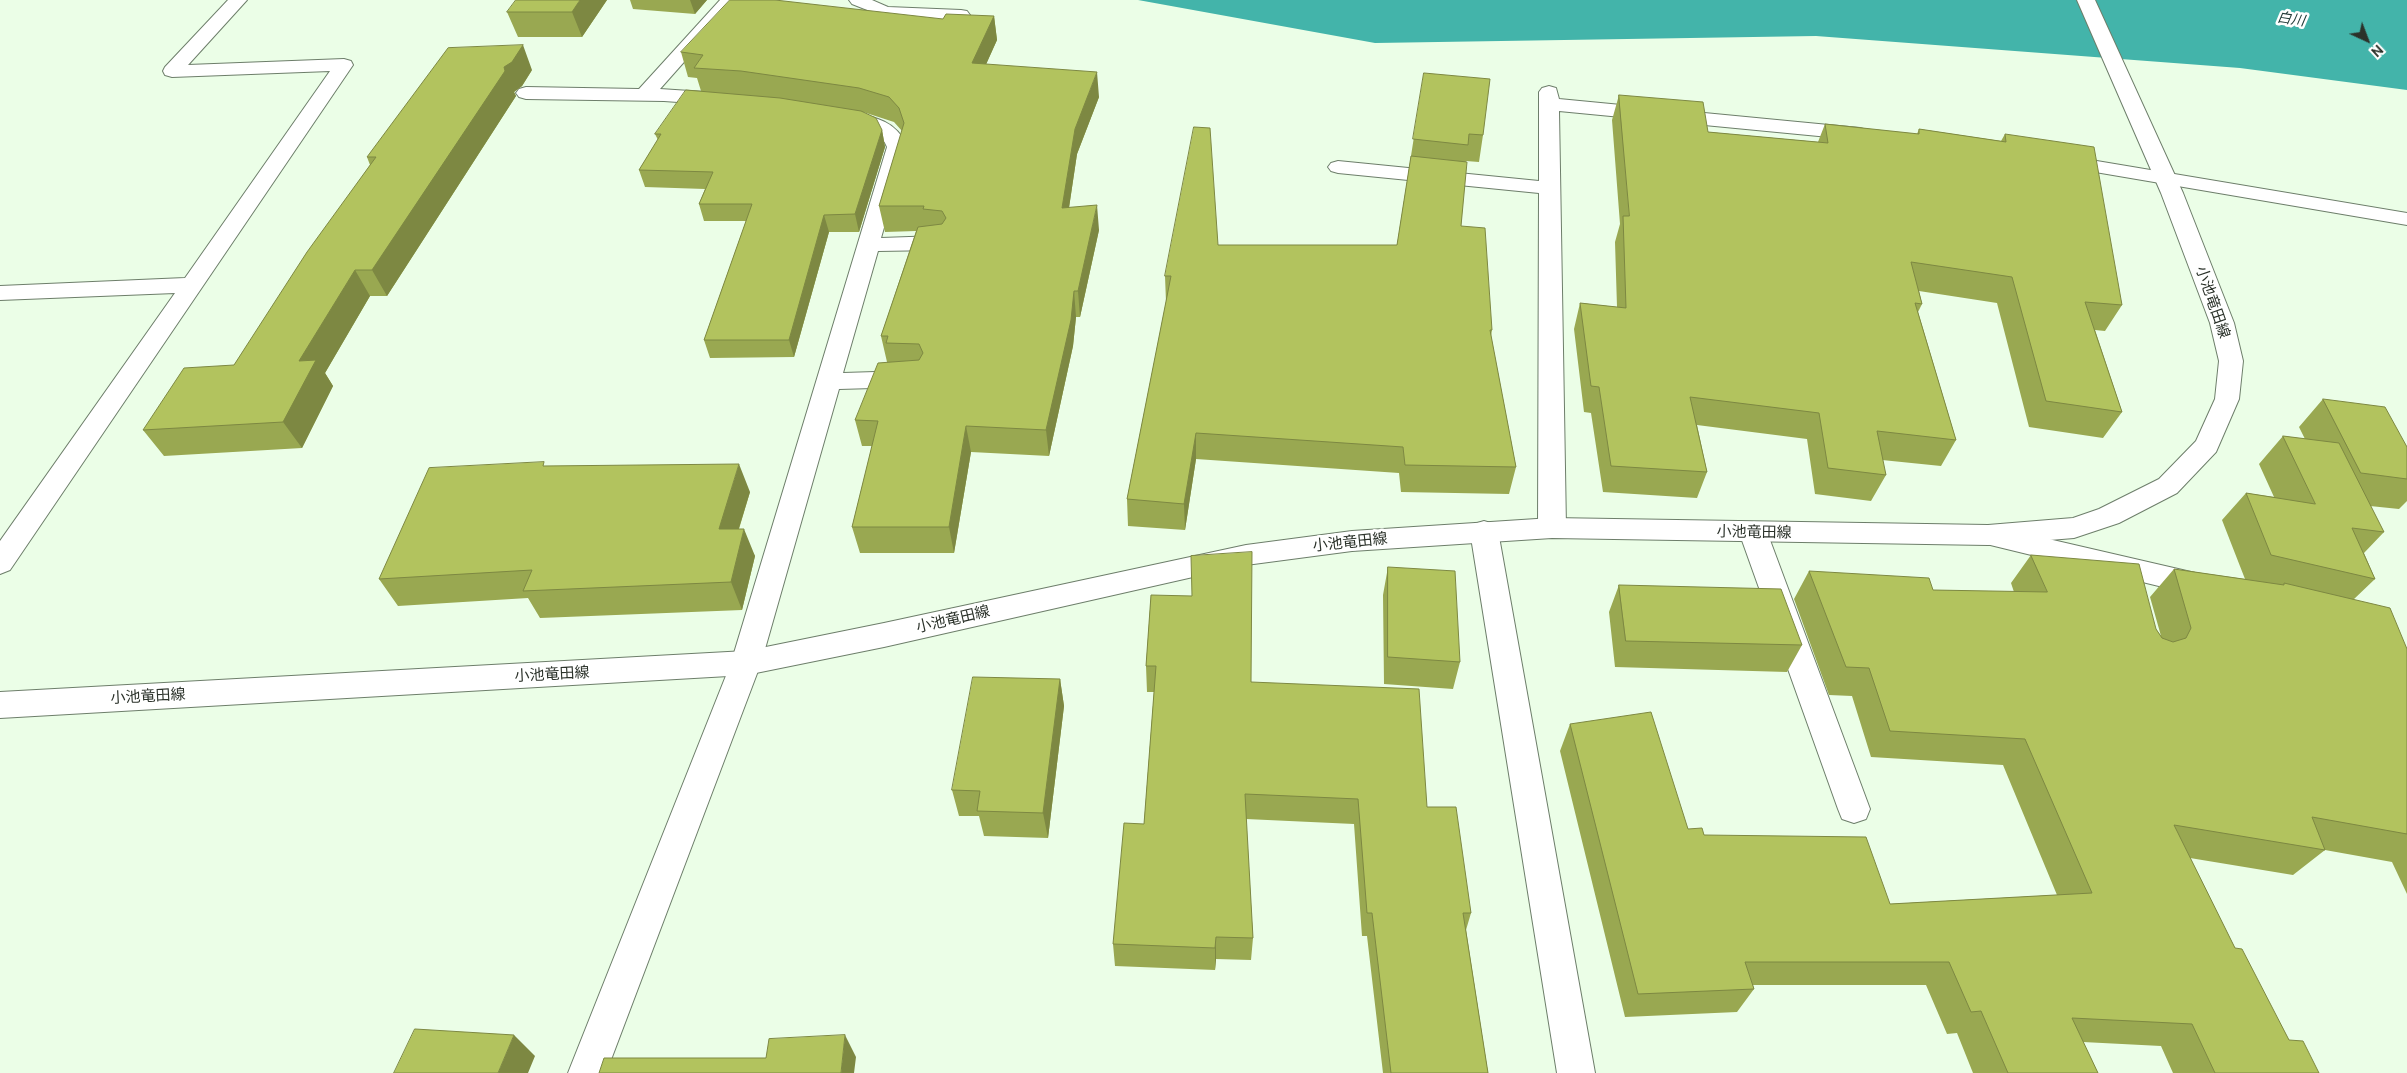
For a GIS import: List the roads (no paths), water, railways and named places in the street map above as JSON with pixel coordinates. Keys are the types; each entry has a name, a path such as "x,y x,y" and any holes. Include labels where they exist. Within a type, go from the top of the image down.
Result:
{"street":[{"path":"0,564 344,65 172,71 238,0"},
{"path":"644,95 730,0"},
{"path":"858,0 885,12 961,15"},
{"name":"小池竜田線","path":"0,705 746,663 884,635 1246,555 1352,541 1552,528 1988,535 2074,528 2109,516 2168,486 2207,446 2227,399 2231,361 2222,323 2166,180 2126,86 2086,0"},
{"path":"526,93 644,95 743,101"},
{"path":"1552,528 1550,98 1877,136"},
{"path":"587,1073 746,663 897,148 895,138 886,128 866,121 820,113"},
{"path":"2041,158 2407,219"},
{"path":"1338,167 1551,188"},
{"path":"869,245 938,243"},
{"path":"0,293 191,285"},
{"path":"830,380 915,378"},
{"path":"1484,531 1576,1073"},
{"path":"1753,532 1854,809"},
{"path":"1988,535 2129,580 2232,592"}],"water":[{"name":"白川","path":"1138,0 2407,0 2407,90 2240,68 1816,36 1375,43"}]}
